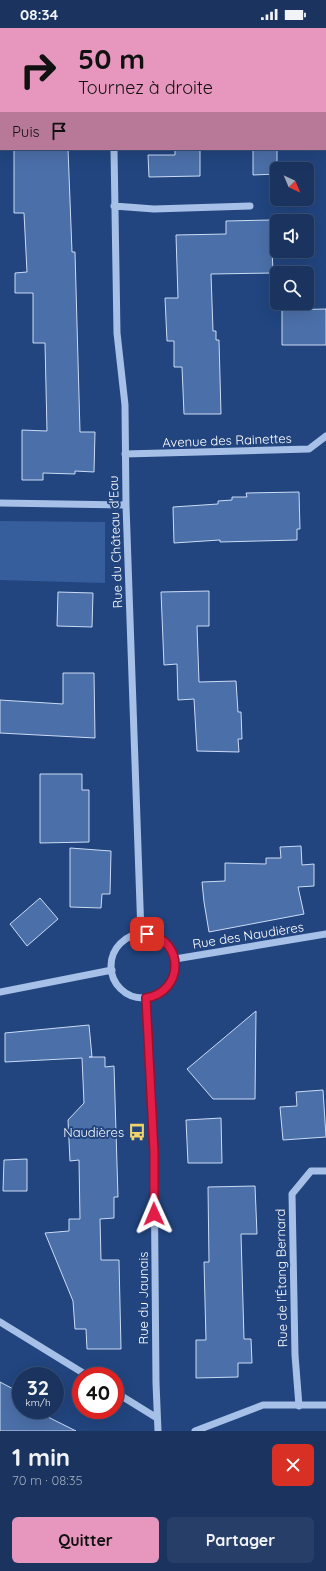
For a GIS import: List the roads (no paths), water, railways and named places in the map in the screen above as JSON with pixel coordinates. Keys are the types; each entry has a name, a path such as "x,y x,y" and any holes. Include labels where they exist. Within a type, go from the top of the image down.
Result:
{"street":[{"name":"Rue du Château d'Eau","path":"114,150 117,333 125,405 126,505 141,934"},
{"path":"114,206 154,209 250,206"},
{"name":"Avenue des Rainettes","path":"125,454 309,449 326,436"},
{"path":"0,504 126,505"},
{"path":"141,934 151,934 162,940 171,950 175,959 175,970 166,989 146,998 135,997 123,990 116,982 112,970 112,960 117,947 129,937 141,934"},
{"name":"Rue des Naudières","path":"175,959 326,934"},
{"path":"0,992 112,970"},
{"name":"Rue du Jaunais","path":"146,998 154,1152 158,1431"},
{"name":"Rue de l'Étang Bernard","path":"299,1406 295,1355 292,1194 311,1172 326,1170"},
{"path":"0,1322 73,1367"},
{"path":"124,1398 157,1418"},
{"path":"195,1431 263,1405 299,1406 326,1404"}],"place":[{"name":"Naudières","path":"137,1132"}]}
